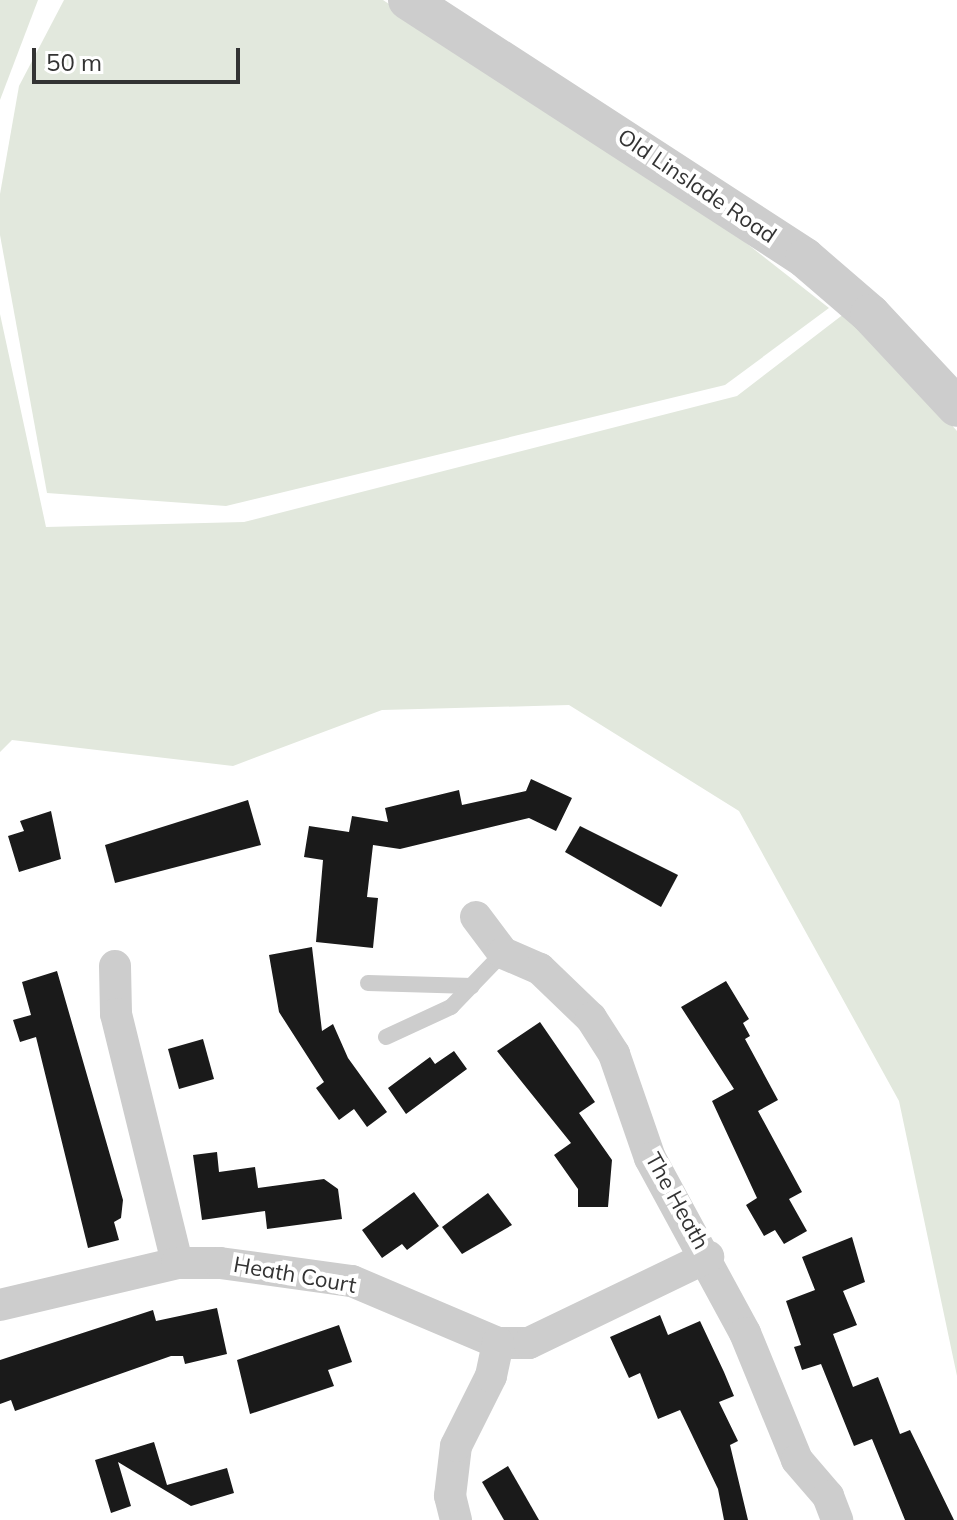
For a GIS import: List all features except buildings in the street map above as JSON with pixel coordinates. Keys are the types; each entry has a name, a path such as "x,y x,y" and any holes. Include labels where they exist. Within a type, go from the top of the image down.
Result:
{"street":[{"name":"Old Linslade Road","path":"408,0 805,258 952,394"},
{"name":"The Heath","path":"476,917 503,953 540,969 591,1018 614,1054 650,1158 708,1257 797,1460 828,1496 837,1520"},
{"path":"115,966 116,1014 177,1263"},
{"name":"Heath Court","path":"0,1305 177,1263 352,1281 498,1343 529,1343 708,1257"},
{"path":"456,1520 450,1496 456,1446 491,1376 498,1343"}],"lane":[{"path":"386,1037 451,1007 503,953"},
{"path":"368,983 472,986"}],"shaded area":[{"path":"0,0 38,0 0,100"},
{"path":"64,0 383,0 727,228 829,308 725,385 226,506 47,493 0,235 0,194 19,86"},
{"path":"849,310 957,431 957,1376 899,1101 739,811 569,705 382,710 233,766 12,740 0,752 0,314 46,527 244,522 737,396"}]}
